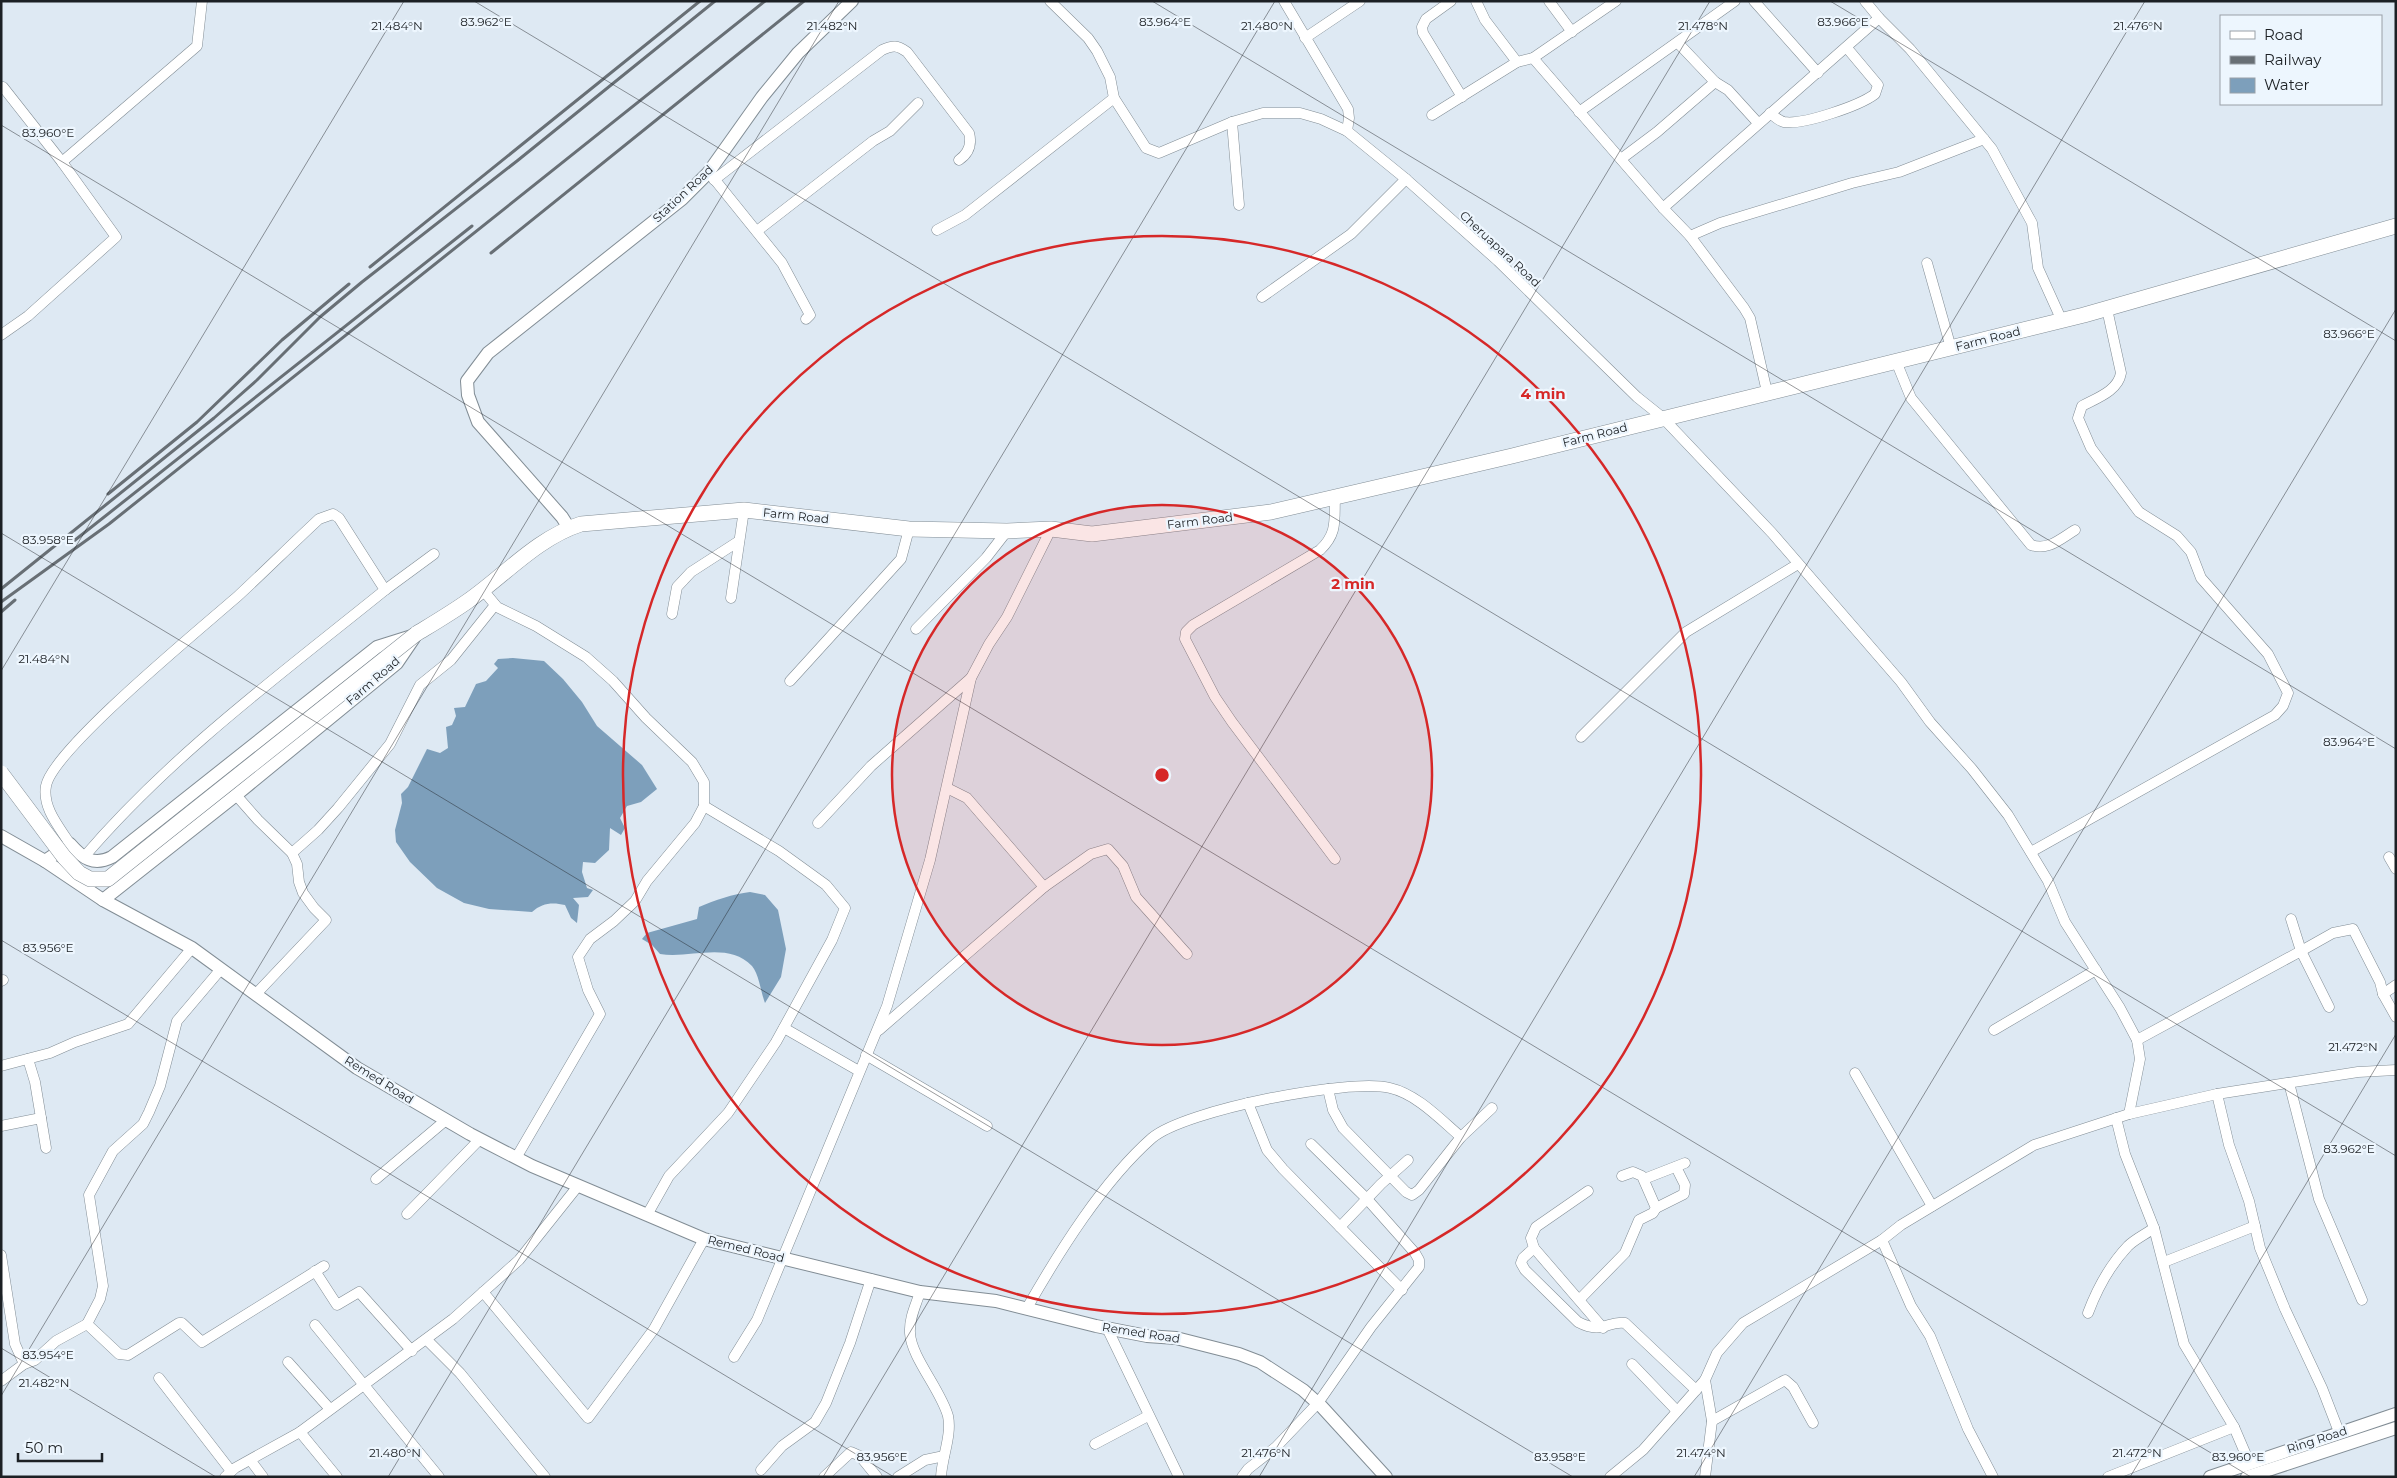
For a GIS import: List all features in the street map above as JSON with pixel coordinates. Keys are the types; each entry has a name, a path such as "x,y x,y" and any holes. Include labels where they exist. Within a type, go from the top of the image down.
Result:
{"main road":[{"name":"Farm Road","path":"416,634 483,590 519,560 569,528 608,521 744,510 909,529 1007,531 1051,529 1092,534 1271,512 1512,456 2062,321 2396,226"},
{"path":"1,773 64,858 79,873 90,878 108,879 416,634"}],"street":[{"path":"62,162 197,46 202,1"},
{"name":"Station Road","path":"569,528 562,517 478,422 468,395 467,381 488,353 711,176 762,97 798,53 852,1"},
{"path":"1284,1 1348,109 1347,131"},
{"path":"1305,38 1360,1"},
{"path":"1451,1 1426,20 1422,27 1422,33 1462,97"},
{"path":"1476,1 1485,20 1517,62"},
{"path":"1549,1 1572,32"},
{"path":"1432,115 1517,62 1533,58 1616,1"},
{"path":"1579,112 1735,1"},
{"path":"1754,1 1818,74"},
{"path":"1865,1 1910,49 1984,139 2016,191 2032,223 2038,268 2062,321"},
{"name":"Cheruapara Road","path":"1056,3 1088,38 1097,51 1110,77 1114,98 1146,148 1159,152 1232,122 1263,113 1300,113 1322,119 1347,131 1406,179 1498,261 1617,378 1662,418 1741,499 1901,682 1930,722 1972,769 2008,816 2048,881 2065,922 2130,1025 2137,1040"},
{"path":"1664,208 1758,123 1818,74 1879,18"},
{"path":"1678,43 1715,82 1728,90 1758,123"},
{"path":"806,319 810,315 782,263 711,176 882,50 891,46 899,46 906,52 969,133 971,142 965,155 959,160"},
{"path":"1770,113 1782,122 1799,121 1846,107 1875,94 1878,85 1847,48"},
{"path":"1533,58 1690,236 1750,318 1767,392"},
{"path":"1621,159 1663,127 1715,82"},
{"path":"1,335 28,316 116,238 62,162 3,88"},
{"path":"936,230 965,215 1114,98"},
{"path":"757,231 890,131 918,103"},
{"path":"1232,122 1239,205"},
{"path":"1690,236 1720,223 1852,183 1899,172 1984,139"},
{"path":"1262,297 1351,234 1406,179"},
{"path":"1927,263 1951,348"},
{"path":"2031,852 2275,715 2283,706 2288,693 2268,654 2201,578 2191,552 2177,536 2139,512 2086,438 2078,418 2079,411 2082,406 2115,387 2119,382 2121,373 2107,309"},
{"path":"1896,361 1911,398 2031,546 2039,548 2048,547 2074,530"},
{"path":"1334,496 1334,532 1330,540 1320,550 1193,625 1186,632 1185,639 1216,698 1232,722 1334,859"},
{"path":"731,598 744,510"},
{"path":"385,590 339,518 332,514 319,519 239,594 149,674 72,747 54,769 45,787 46,799 50,812 70,844 84,857 99,863 112,857 377,647 416,634"},
{"path":"790,681 901,559 909,529"},
{"path":"734,1358 757,1320 859,1071 877,1032 909,936 947,788 971,678 989,644 1007,617 1051,529"},
{"path":"916,629 986,558 1007,531"},
{"path":"672,614 677,587 692,572 739,541"},
{"path":"84,857 108,829 214,727 385,590 434,554"},
{"path":"1581,737 1686,632 1798,564"},
{"path":"483,590 495,605 586,657 613,681 646,718 692,762 704,782 704,806 695,823 646,880 634,901 614,921 590,939 578,957 588,990 600,1014 516,1158"},
{"path":"292,853 318,830 338,808 390,744 420,684 451,660 495,605"},
{"name":"Farm Road","path":"103,900 236,795 397,663 416,634"},
{"path":"818,823 871,766 971,678"},
{"path":"947,788 967,798 1044,887"},
{"path":"236,795 258,820 292,853 297,864 299,882 303,893 326,920 256,994"},
{"path":"647,1215 669,1176 728,1113 784,1028 832,940 845,908 826,885 779,851 704,806"},
{"name":"Remed Road","path":"1,836 45,861 103,900 192,948 357,1068 516,1158 704,1239 920,1292 996,1300 1108,1328 1146,1336 1176,1338 1239,1354 1260,1362 1284,1376 1318,1403 1386,1477"},
{"path":"45,861 70,844"},
{"path":"877,1032 1044,887 1091,854 1108,848 1123,866 1136,897 1187,954"},
{"path":"2389,857 2396,869"},
{"path":"2291,919 2301,951 2328,1007"},
{"path":"2129,1114 2140,1059 2137,1040 2333,933 2353,929 2380,982 2383,994 2396,1016"},
{"path":"1,1066 50,1053 75,1042 128,1024 192,948"},
{"path":"1,1381 24,1364 35,1360 56,1341 88,1324 100,1299 103,1286 89,1195 110,1160 112,1151 142,1124 149,1112 160,1086 176,1021 221,969"},
{"path":"1994,1030 2096,970"},
{"path":"2383,994 2396,985"},
{"path":"784,1028 859,1071"},
{"path":"866,1055 987,1126"},
{"path":"28,1059 46,1148"},
{"path":"1610,1477 1643,1450 1696,1390 1704,1380 1717,1353 1743,1323 1882,1240 1901,1225 2012,1156 2034,1145 2129,1114 2218,1094 2358,1072 2396,1070"},
{"path":"1855,1073 1932,1206"},
{"path":"2289,1083 2319,1199 2362,1300"},
{"path":"1026,1308 1080,1222 1113,1180 1153,1138 1186,1120 1248,1103 1328,1089 1369,1086 1391,1088 1423,1104 1461,1137"},
{"path":"1328,1089 1333,1110 1344,1128 1406,1192 1412,1195 1419,1190 1461,1137 1492,1108"},
{"path":"2218,1094 2229,1146 2249,1201 2260,1248 2284,1309 2322,1388 2339,1432"},
{"path":"1248,1103 1267,1150 1402,1290"},
{"path":"1,1126 41,1118"},
{"path":"2116,1118 2125,1154 2154,1228 2184,1344 2234,1427 2249,1462"},
{"path":"376,1179 446,1120"},
{"path":"406,1214 480,1139"},
{"path":"1242,1477 1248,1469 1276,1447 1318,1403 1371,1327 1419,1267 1419,1260 1367,1199 1311,1144"},
{"path":"1340,1227 1408,1160"},
{"path":"1580,1299 1625,1253 1639,1220 1653,1213 1656,1208 1684,1194 1685,1185 1680,1165 1644,1179"},
{"path":"1622,1176 1636,1172 1644,1179 1656,1208"},
{"path":"159,1378 228,1474 300,1432 329,1408 363,1386 426,1340 520,1260 578,1186"},
{"path":"1588,1191 1536,1227 1530,1238 1534,1248 1580,1299 1603,1328"},
{"path":"2164,1262 2255,1226"},
{"path":"2088,1313 2097,1289 2122,1254 2129,1245 2154,1228"},
{"path":"483,1292 588,1418 654,1328 704,1239"},
{"path":"1882,1240 1911,1306 1930,1336 1968,1429 1993,1477"},
{"path":"1534,1248 1523,1258 1521,1263 1525,1270 1570,1316 1586,1326 1603,1328 1619,1322 1625,1323 1696,1390"},
{"path":"1,1255 4,1287 15,1344 24,1364"},
{"path":"88,1324 119,1354 128,1355 179,1323 182,1323 202,1342 320,1269 337,1305 359,1292 412,1351"},
{"path":"761,1470 782,1446 814,1422 826,1403 850,1343 871,1279"},
{"path":"920,1292 910,1320 910,1334 914,1346 945,1406 948,1419 941,1477"},
{"path":"315,1325 439,1477"},
{"path":"1108,1328 1148,1416 1179,1477"},
{"path":"426,1340 460,1373 545,1477"},
{"path":"288,1362 329,1408"},
{"path":"1632,1364 1677,1411"},
{"path":"1704,1380 1712,1421 1705,1477"},
{"path":"1712,1421 1785,1380 1793,1387 1813,1423"},
{"name":"Ring Road","path":"2210,1477 2249,1462 2396,1414"},
{"path":"1095,1444 1148,1416"},
{"path":"2108,1477 2234,1427"},
{"name":"Ring Road","path":"2247,1477 2396,1428"},
{"path":"300,1432 338,1477"},
{"path":"824,1477 851,1452 860,1456 877,1477"},
{"path":"898,1477 925,1460 944,1456"},
{"path":"251,1461 263,1477"}],"water":[{"path":"513,658 544,661 563,679 582,702 597,726 642,765 657,789 641,802 627,806 620,818 625,828 621,835 610,828 609,850 595,863 583,862 582,872 587,888 593,890 588,897 573,898 579,905 577,923 571,918 565,905 560,904 543,905 532,912 489,909 464,903 437,888 410,862 396,842 395,830 402,803 401,794 408,787 427,749 440,753 448,748 446,727 452,725 456,716 454,708 465,707 476,684 486,681 498,668 494,664 498,659"},
{"path":"750,892 765,895 778,910 786,949 781,977 765,1003 754,969 742,959 732,954 708,952 660,954 652,945 642,939 647,933 697,919 699,907 737,894"}],"railway":[{"path":"370,267 700,1"},
{"path":"1,589 214,418 257,380 320,317 362,282 517,161 715,1"},
{"path":"1,602 109,524 765,1"},
{"path":"491,253 804,1"},
{"path":"70,544 472,226"},
{"path":"108,494 197,422 282,340 349,284"},
{"path":"1,612 15,600"}]}
